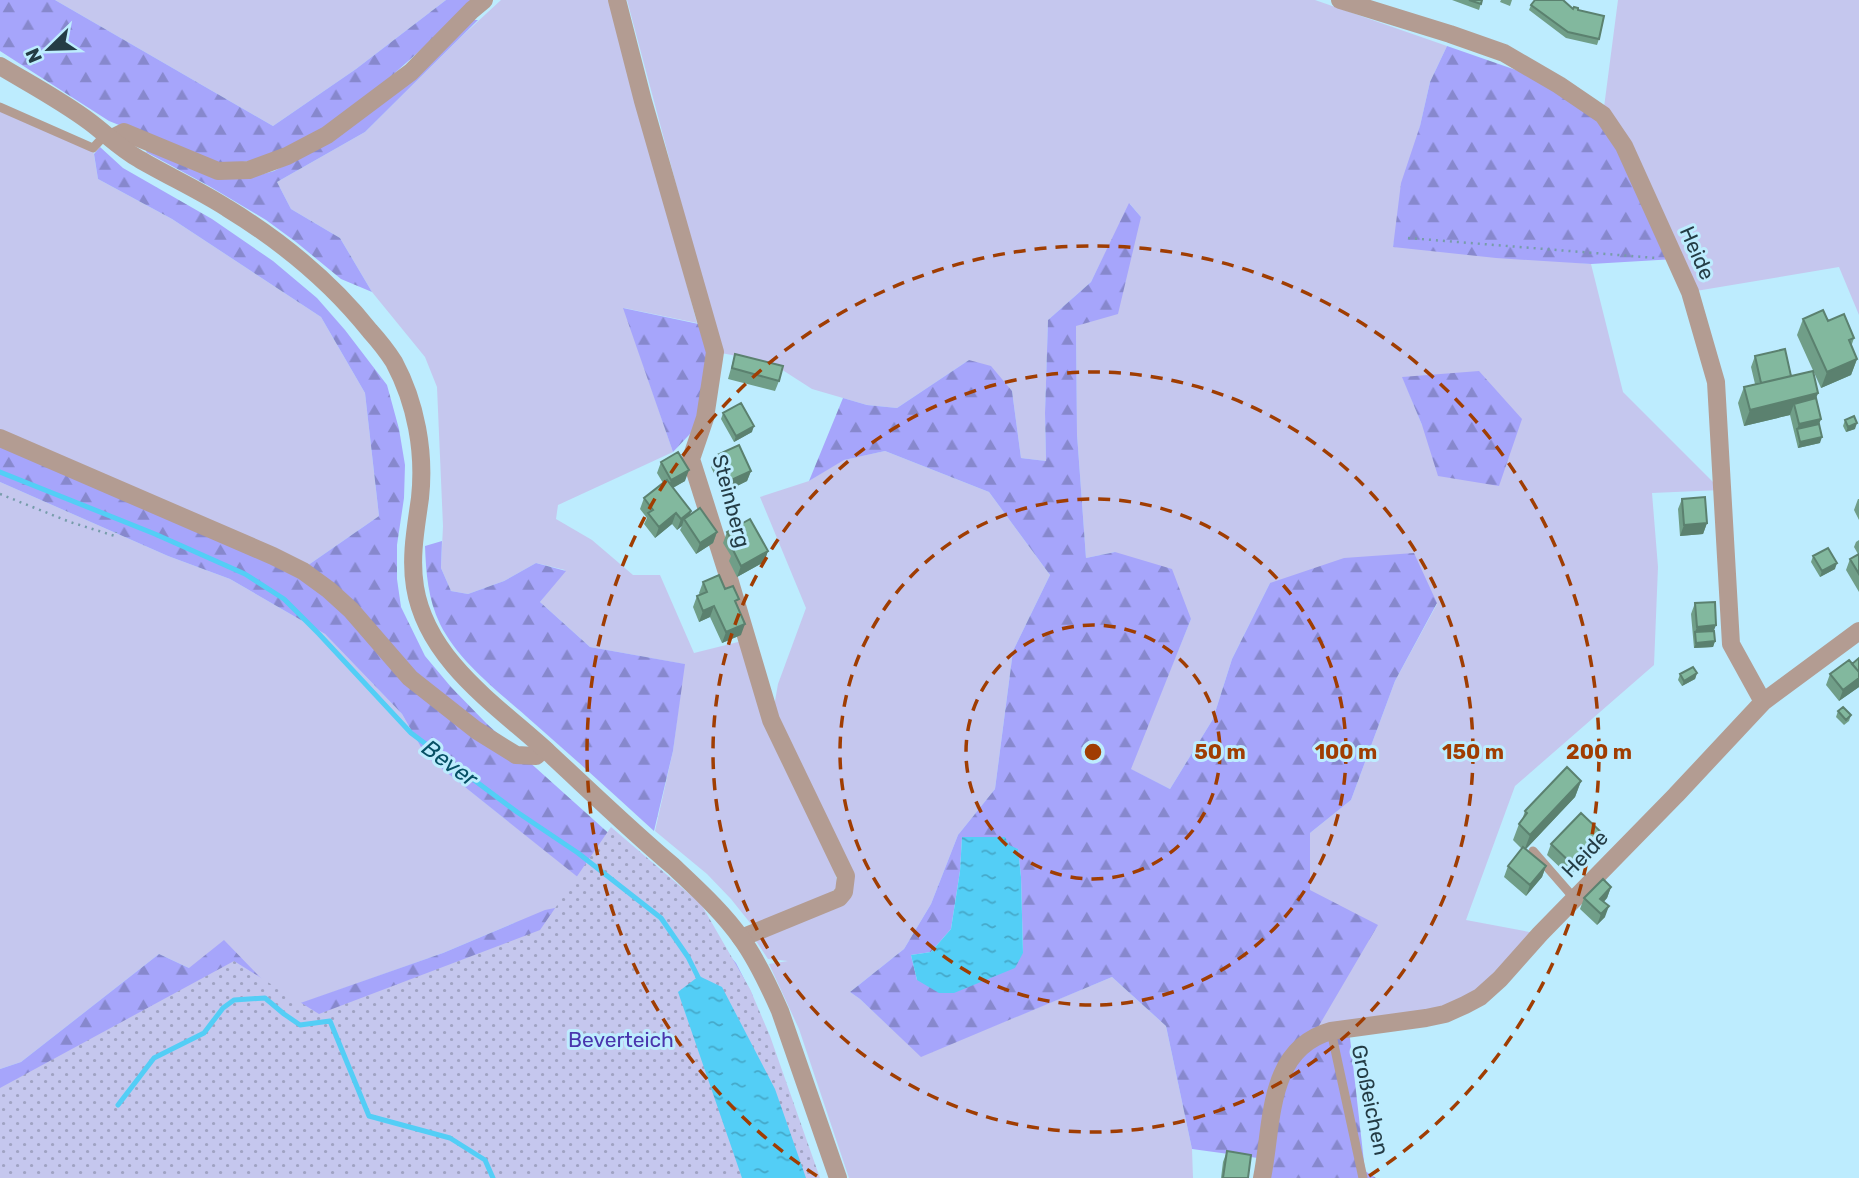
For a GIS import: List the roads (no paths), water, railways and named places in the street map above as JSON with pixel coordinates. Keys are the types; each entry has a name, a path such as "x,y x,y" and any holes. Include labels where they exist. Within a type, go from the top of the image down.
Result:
{"street":[{"path":"109,136 124,132 218,171 249,170 287,156 327,135 411,72 484,0"},
{"name":"Steinberg","path":"617,0 715,352 705,418 691,459 771,720 846,876 844,892 839,898 741,938"},
{"name":"Heide","path":"1340,0 1504,53 1559,85 1603,116 1624,146 1690,292 1716,382 1731,644 1763,702"},
{"path":"0,66 88,120 136,158 226,207 287,250 331,287 382,345 401,379 417,428 421,481 413,545 413,573 422,612 435,639 465,679 694,886 741,938 780,1011 838,1178"},
{"path":"0,438 273,556 303,572 351,610 410,678 477,730 516,755 536,756 544,749"},
{"name":"Heide","path":"1426,1018 1465,1005 1500,979 1574,898 1763,702 1859,631"},
{"name":"Großeichen","path":"1262,1178 1277,1089 1285,1066 1301,1046 1318,1035 1331,1031 1426,1018"}],"lane":[{"path":"0,107 93,148 109,136"},
{"path":"1533,851 1574,898"},
{"name":"Großeichen","path":"1331,1031 1363,1178"}],"water":[{"path":"962,837 1005,837 1009,845 1018,849 1023,953 1015,968 954,993 939,993 917,980 911,955 931,952 951,929"},
{"name":"Beverteich","path":"699,976 722,987 775,1089 806,1178 742,1178 678,992"}],"waterway":[{"name":"Bever","path":"0,472 155,534 245,574 284,599 411,733 517,812 578,853 661,918 688,957 700,981"},
{"path":"118,1105 154,1058 204,1033 223,1008 234,1000 265,998 300,1025 330,1021 369,1116 450,1138 485,1160 493,1178"}]}
